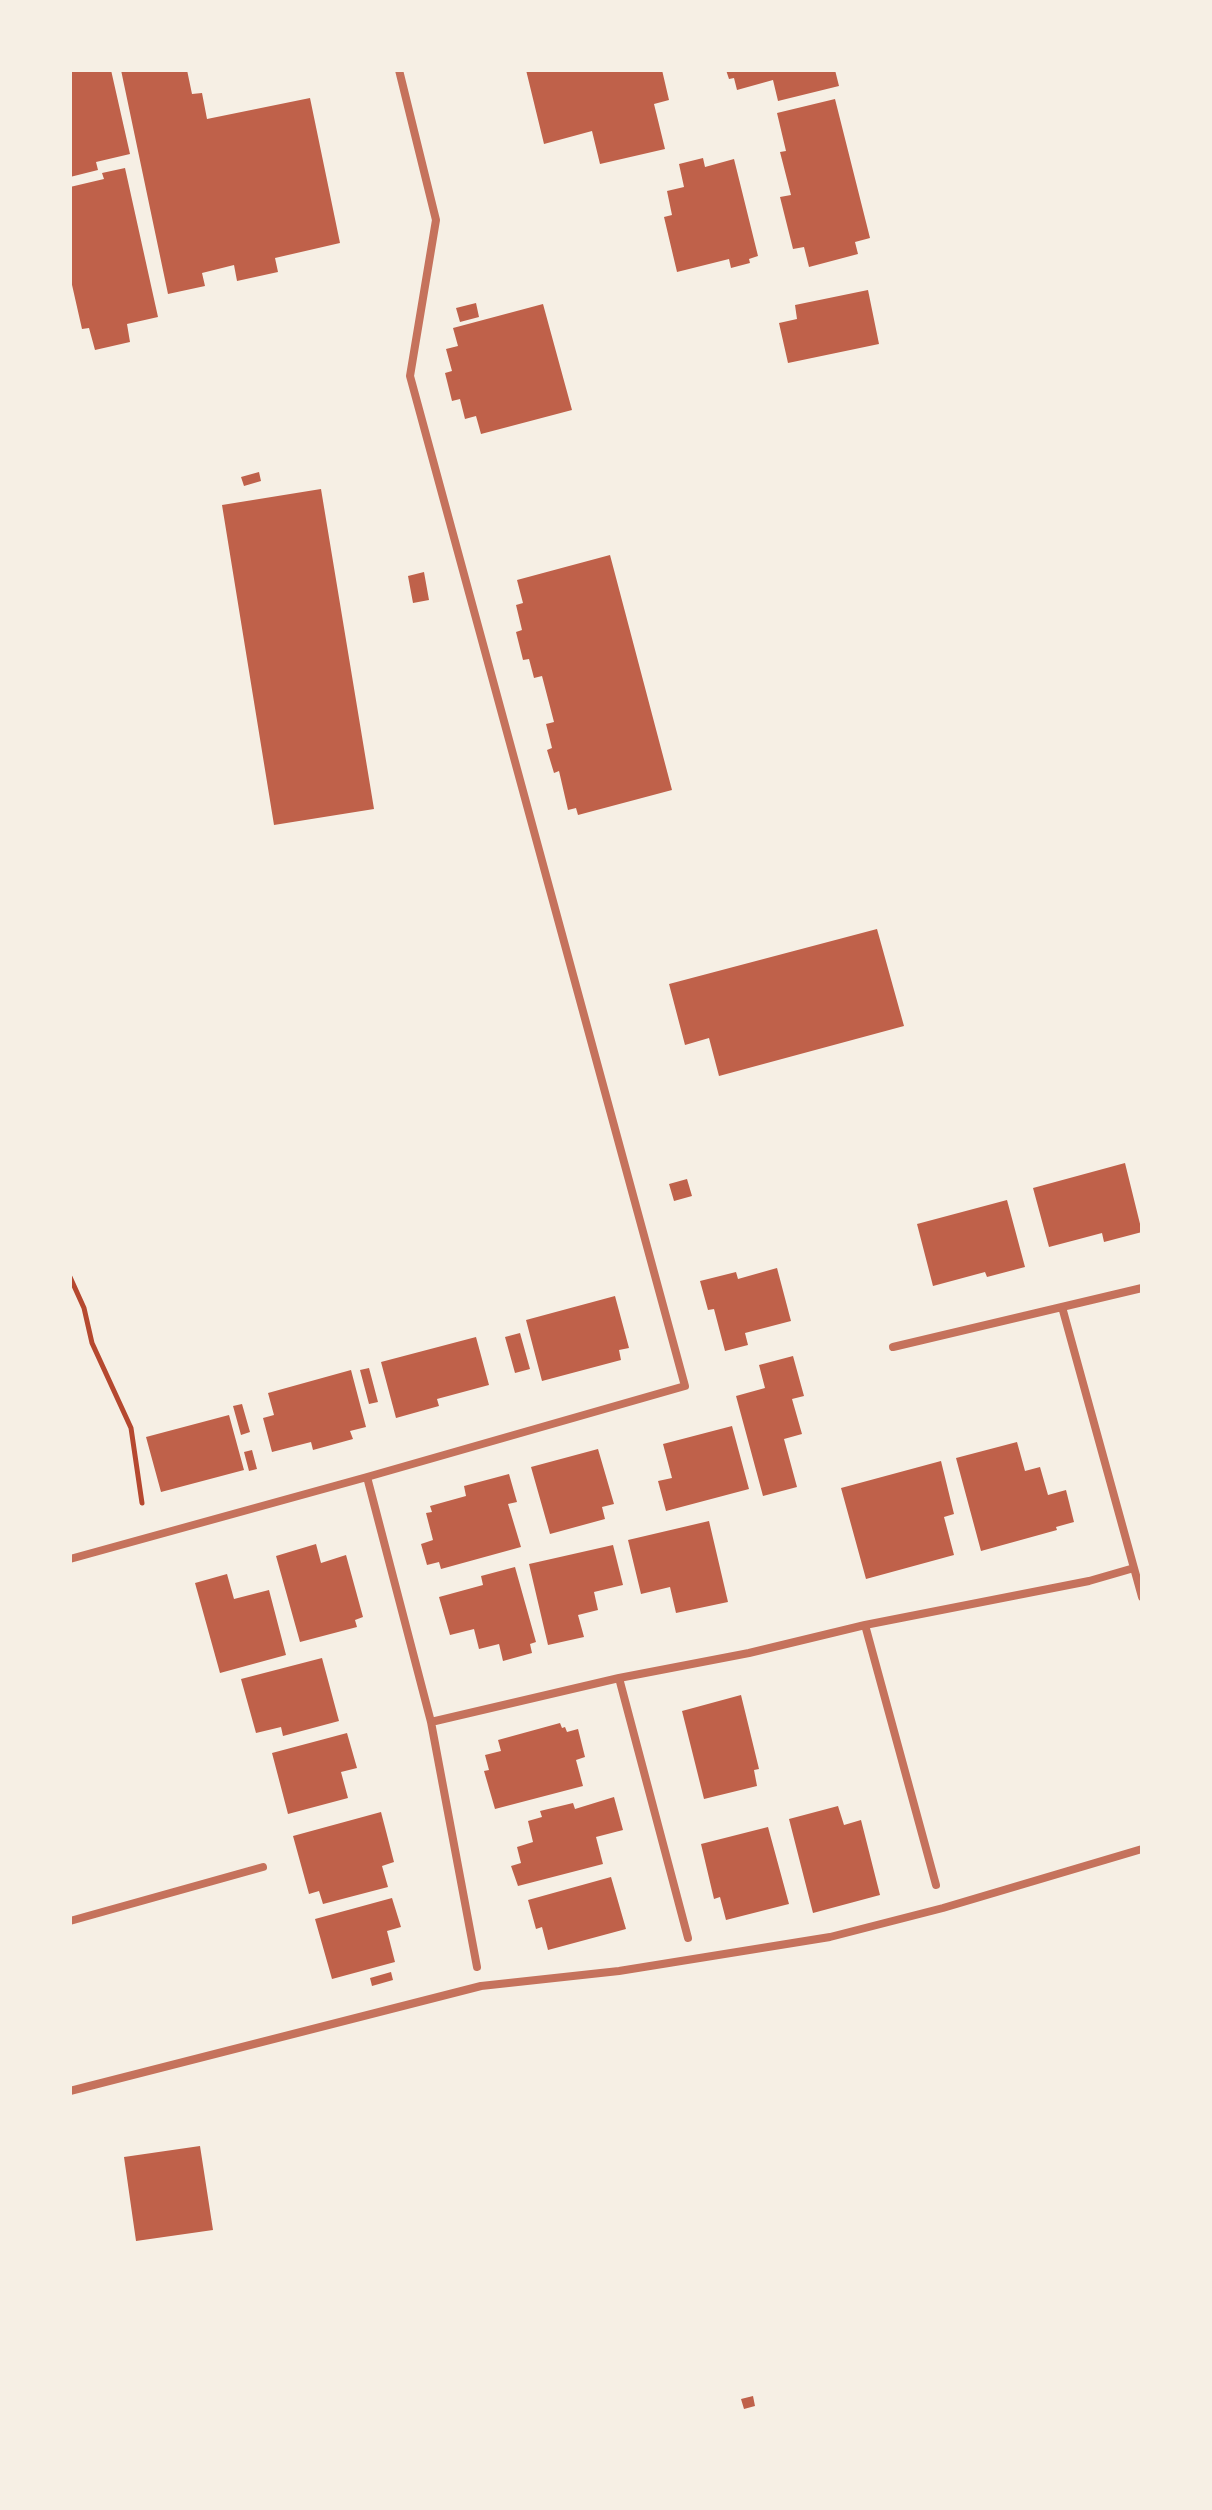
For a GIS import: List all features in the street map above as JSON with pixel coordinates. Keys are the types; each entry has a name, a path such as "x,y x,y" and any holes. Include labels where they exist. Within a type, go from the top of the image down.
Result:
{"street":[{"path":"70,1559 685,1386 410,376 436,220 399,70"},
{"path":"893,1347 1142,1288"},
{"path":"1062,1307 1142,1597"},
{"path":"367,1477 431,1722 477,1967"},
{"path":"431,1722 865,1625 1089,1581 1134,1568"},
{"path":"865,1625 936,1885"},
{"path":"619,1678 688,1938"},
{"path":"70,2091 481,1986 619,1971 830,1937 943,1908 1142,1849"},
{"path":"70,1921 263,1867"}],"path":[{"path":"70,1277 84,1308 92,1343 131,1428 147,1537"}],"building":[{"path":"70,70 111,70 130,154 96,162 98,170 70,177"},
{"path":"121,70 187,70 192,94 202,93 207,119 310,98 340,243 275,258 278,272 237,281 234,265 202,273 205,286 168,294"},
{"path":"526,70 662,70 669,100 654,104 665,149 600,164 592,131 544,144"},
{"path":"726,70 835,70 839,86 778,101 773,80 737,90 734,78 729,79"},
{"path":"835,99 870,238 855,242 858,254 809,267 804,247 793,249 780,197 791,195 780,152 786,151 777,113"},
{"path":"703,158 705,167 734,159 758,256 749,259 750,263 731,268 729,259 677,272 664,217 672,215 667,191 684,187 679,164"},
{"path":"125,168 158,317 127,324 130,342 95,350 89,328 82,329 70,276 70,187 104,179 102,173"},
{"path":"868,290 879,344 788,363 779,323 797,319 795,305"},
{"path":"476,303 479,317 460,322 456,308"},
{"path":"543,304 572,410 481,434 476,416 465,419 460,399 452,401 445,373 452,371 446,349 458,346 453,328"},
{"path":"259,472 261,481 244,486 241,477"},
{"path":"321,489 374,809 274,825 222,505"},
{"path":"610,555 672,790 578,815 576,808 568,810 559,771 554,773 547,750 552,748 546,724 554,722 542,676 534,678 529,659 523,660 516,632 522,630 516,605 523,603 517,580"},
{"path":"424,572 429,600 413,603 408,576"},
{"path":"877,929 904,1026 719,1076 709,1038 685,1045 669,984"},
{"path":"1125,1163 1142,1232 1104,1242 1102,1233 1049,1247 1033,1188"},
{"path":"687,1179 692,1196 674,1201 669,1184"},
{"path":"1007,1200 1025,1267 987,1277 985,1272 933,1286 917,1224"},
{"path":"777,1268 791,1321 745,1333 748,1345 725,1351 714,1309 708,1310 700,1281 736,1272 738,1279"},
{"path":"615,1296 629,1348 619,1350 621,1360 542,1381 526,1320"},
{"path":"520,1333 530,1369 515,1373 505,1337"},
{"path":"476,1337 489,1385 437,1399 439,1406 396,1418 381,1362"},
{"path":"793,1356 804,1396 792,1399 802,1434 784,1439 797,1487 763,1496 736,1396 765,1388 759,1365"},
{"path":"369,1368 378,1402 369,1404 360,1370"},
{"path":"351,1370 366,1427 350,1431 353,1439 313,1450 311,1442 272,1452 263,1418 274,1415 268,1393"},
{"path":"242,1404 250,1432 241,1435 233,1406"},
{"path":"229,1415 244,1470 161,1492 146,1437"},
{"path":"732,1426 749,1489 666,1511 658,1481 672,1478 663,1444"},
{"path":"1017,1442 1025,1471 1040,1467 1048,1495 1066,1490 1074,1522 1056,1527 1057,1530 981,1551 956,1458"},
{"path":"598,1449 614,1504 602,1507 605,1519 550,1534 531,1467"},
{"path":"252,1450 257,1469 249,1471 244,1452"},
{"path":"941,1461 954,1514 944,1517 954,1555 866,1579 841,1488"},
{"path":"509,1474 517,1502 508,1504 521,1547 441,1569 439,1562 427,1565 421,1544 433,1540 426,1513 432,1512 430,1506 466,1496 464,1486"},
{"path":"709,1521 728,1602 676,1613 670,1587 641,1594 628,1540"},
{"path":"316,1544 321,1563 346,1555 363,1617 355,1620 357,1627 300,1642 276,1556"},
{"path":"613,1545 623,1585 594,1592 598,1610 578,1615 584,1637 548,1645 529,1564"},
{"path":"515,1567 536,1642 530,1644 532,1653 503,1661 499,1644 479,1649 474,1629 450,1635 439,1597 483,1585 481,1576"},
{"path":"227,1574 234,1599 269,1590 286,1655 220,1673 195,1583"},
{"path":"322,1658 339,1721 283,1736 281,1727 256,1733 241,1679"},
{"path":"741,1695 759,1769 754,1770 757,1786 704,1799 682,1711"},
{"path":"560,1723 567,1732 578,1729 585,1757 576,1760 583,1786 495,1809 484,1771 489,1770 485,1755 501,1751 498,1740"},
{"path":"347,1733 357,1768 341,1772 348,1798 288,1814 272,1753"},
{"path":"614,1797 623,1830 596,1837 603,1864 518,1886 511,1866 521,1863 517,1847 533,1842 528,1821 542,1817 540,1811 573,1803 575,1809"},
{"path":"838,1806 844,1825 861,1820 880,1895 813,1913 789,1819"},
{"path":"381,1812 394,1862 382,1866 388,1887 323,1904 319,1891 309,1894 293,1836"},
{"path":"768,1827 789,1904 726,1920 720,1897 714,1899 701,1844"},
{"path":"611,1877 626,1929 548,1950 542,1927 536,1929 528,1900"},
{"path":"392,1898 401,1927 387,1931 395,1962 332,1979 315,1919"},
{"path":"391,1972 393,1980 372,1986 370,1978"},
{"path":"200,2146 213,2230 136,2241 124,2157"},
{"path":"753,2396 755,2406 744,2409 741,2399"}]}
